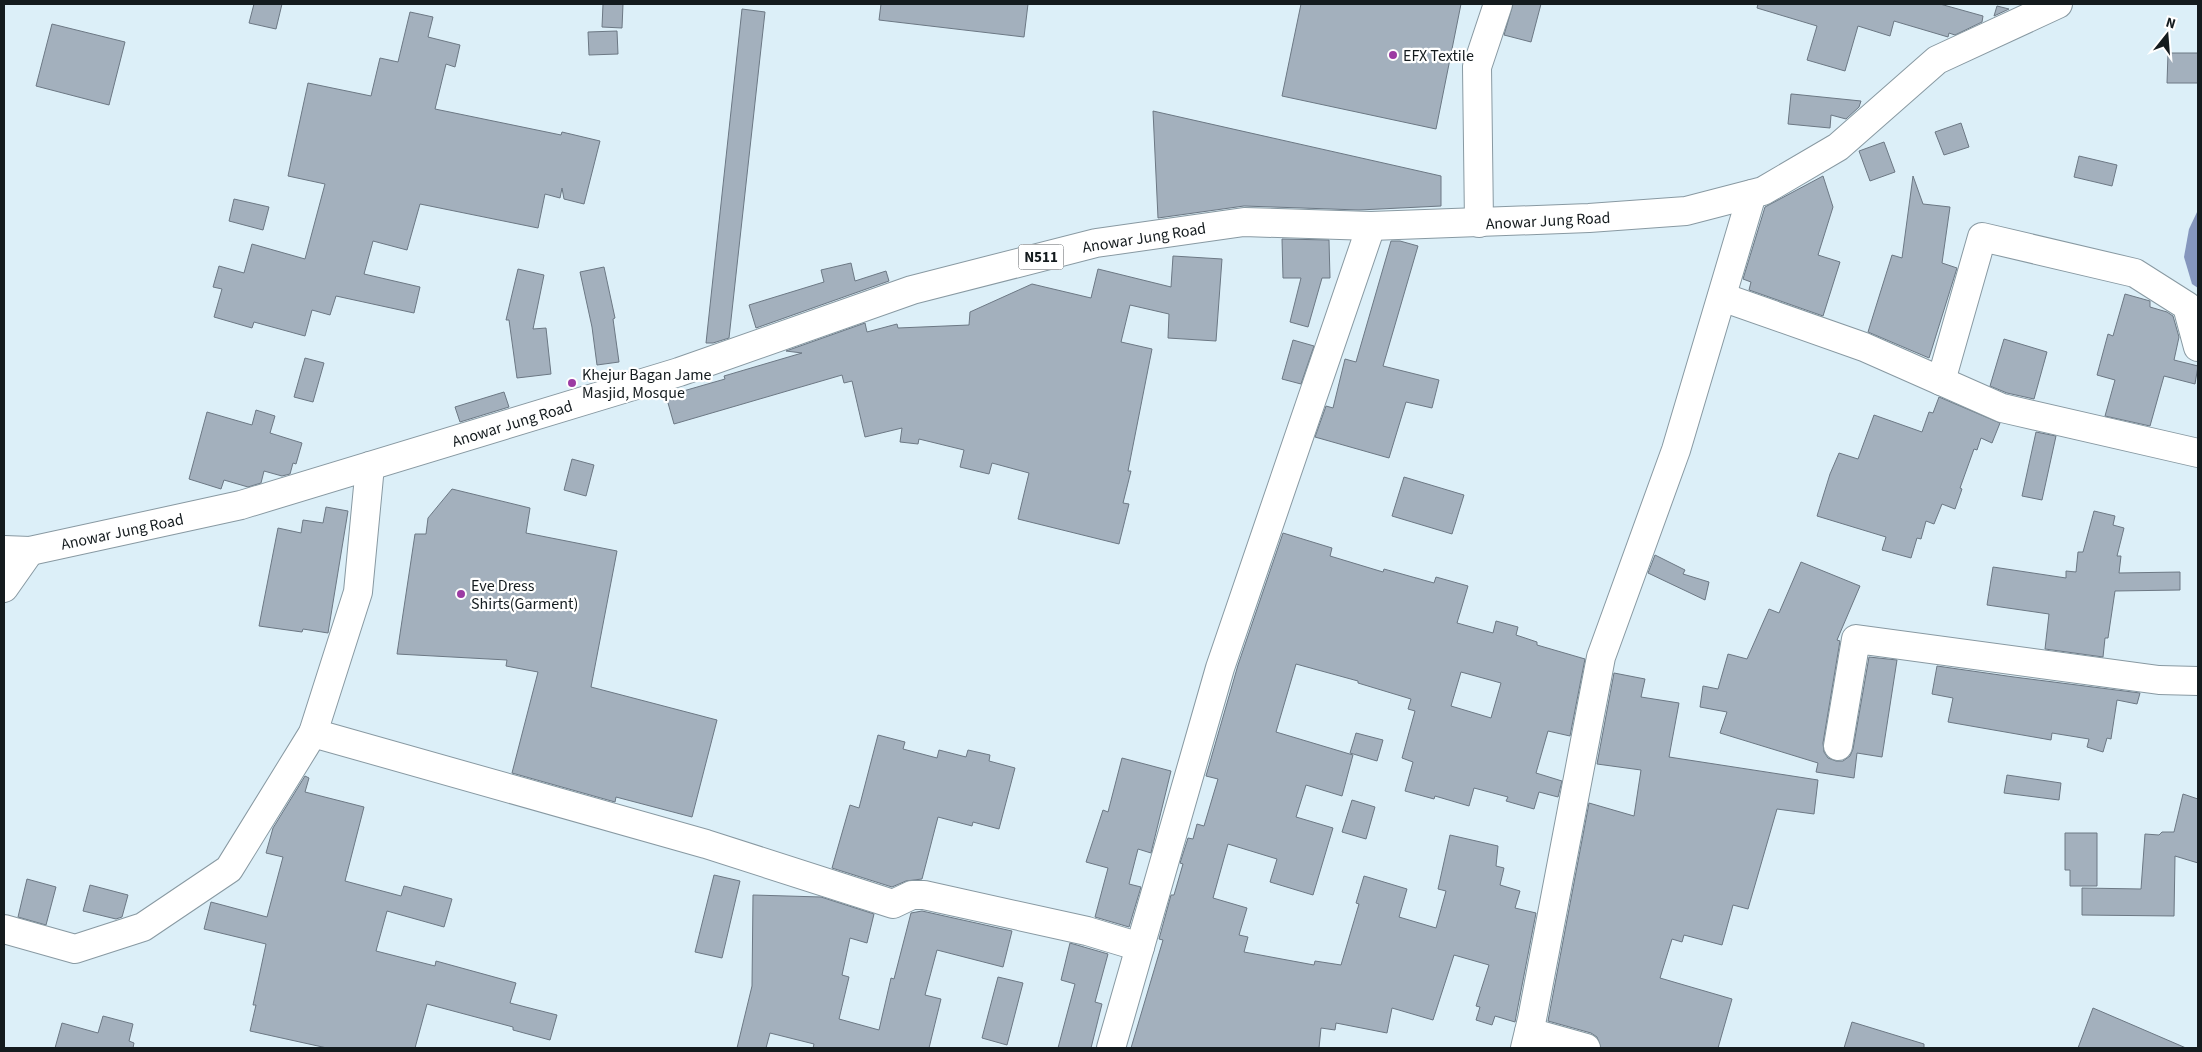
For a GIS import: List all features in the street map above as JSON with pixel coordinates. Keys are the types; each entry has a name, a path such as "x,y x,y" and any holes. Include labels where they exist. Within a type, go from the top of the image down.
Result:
{"main road":[{"path":"1479,223 1477,67 1498,4"},
{"name":"Anowar Jung Road","path":"17,550 241,505 679,372 912,290 1096,243 1244,222 1371,226 1479,223 1686,211 1752,194 1763,191 1838,148 1936,60 2058,4"},
{"path":"1586,1048 1527,1040 1601,657 1676,450 1752,194"},
{"path":"1111,1048 1220,668 1371,226"},
{"path":"1941,381 1982,237 2135,274 2187,306 2198,346"},
{"path":"1722,297 1864,347 2002,408 2198,453"},
{"path":"4,930 75,949 143,927 228,869 313,733 358,592 370,466"},
{"path":"4,588 17,550"},
{"path":"1838,746 1856,639 2159,680 2198,681"},
{"path":"313,733 706,844 893,904 912,895 924,895 1087,931 1140,947"}],"water":[{"path":"2198,210 2198,288 2192,284 2184,257 2189,229"}],"building":[{"path":"254,4 282,4 276,29 249,23"},
{"path":"603,4 623,4 622,28 602,27"},
{"path":"881,4 1028,4 1024,37 879,20"},
{"name":"EFX Textile","path":"1301,4 1461,4 1436,129 1282,96"},
{"path":"1513,4 1541,4 1531,42 1504,35"},
{"path":"1758,4 1940,4 1983,16 1982,22 1955,35 1949,33 1948,37 1894,21 1890,36 1858,26 1845,71 1807,60 1817,26 1757,8"},
{"path":"1997,6 2009,9 1994,16"},
{"path":"742,9 765,12 729,338 706,343"},
{"path":"410,12 433,17 428,37 460,45 455,67 446,64 435,109 561,135 562,132 600,141 584,204 564,199 562,188 560,198 545,194 538,228 420,204 407,250 373,241 364,274 420,287 414,313 336,296 330,315 312,310 305,336 254,322 252,328 214,317 222,289 213,287 219,266 244,273 252,244 305,259 325,184 288,176 308,83 371,96 380,58 398,62"},
{"path":"52,24 125,42 109,105 36,86"},
{"path":"617,31 618,54 589,55 588,32"},
{"path":"2168,53 2198,53 2198,83 2167,83"},
{"path":"1791,94 1861,101 1859,107 1846,119 1831,115 1830,128 1788,124"},
{"path":"1153,111 1441,176 1441,206 1359,210 1244,206 1158,218"},
{"path":"1961,123 1969,147 1944,155 1935,132"},
{"path":"1884,142 1895,172 1870,181 1859,151"},
{"path":"2079,156 2117,165 2112,186 2074,177"},
{"path":"1823,176 1833,207 1818,255 1840,262 1823,316 1749,290 1751,282 1743,279 1765,207"},
{"path":"1913,176 1923,204 1950,207 1942,263 1957,268 1929,358 1868,332 1892,255 1902,258"},
{"path":"234,199 269,207 263,230 229,221"},
{"path":"1282,239 1329,240 1330,278 1322,278 1308,327 1290,322 1301,278 1283,278"},
{"path":"1391,241 1400,241 1418,246 1383,366 1439,380 1432,408 1406,402 1389,458 1315,437 1326,406 1333,408 1345,359 1356,362"},
{"path":"1173,256 1222,259 1216,341 1168,338 1169,314 1130,305 1121,342 1152,349 1128,471 1131,471 1123,503 1129,504 1119,544 1018,519 1029,473 992,463 989,474 960,467 964,450 919,439 918,444 900,442 902,428 865,437 852,381 844,383 842,375 674,424 666,396 725,379 724,376 802,353 786,351 865,323 867,332 897,324 898,328 969,325 970,312 1032,284 1091,298 1098,269 1171,287"},
{"path":"851,263 855,281 886,271 889,281 756,328 749,305 824,282 821,270"},
{"path":"604,267 615,318 613,319 619,362 597,365 592,327 580,272"},
{"path":"518,269 544,275 533,329 546,328 551,374 517,378 509,320 506,320"},
{"path":"2125,294 2150,301 2150,307 2167,312 2173,316 2179,337 2174,360 2198,366 2195,384 2164,376 2150,426 2105,416 2115,380 2097,375 2108,334 2113,336"},
{"path":"2004,339 2047,352 2034,399 2007,393 1990,386"},
{"path":"1293,340 1314,346 1301,384 1282,379"},
{"path":"305,358 324,363 313,402 294,397"},
{"path":"504,392 509,407 460,422 455,407"},
{"path":"1939,397 2000,423 1992,443 1981,438 1977,450 1974,449 1960,488 1962,489 1955,509 1942,504 1934,524 1926,521 1921,539 1917,538 1911,558 1882,550 1886,537 1817,516 1830,474 1839,453 1858,459 1874,415 1922,432 1929,412 1933,413"},
{"path":"256,410 275,416 270,433 302,443 296,464 293,463 290,474 282,476 264,471 261,483 248,487 224,480 221,489 189,479 207,412 252,425"},
{"path":"2036,432 2056,436 2042,500 2022,496"},
{"path":"572,459 594,465 586,496 564,490"},
{"path":"1404,477 1464,495 1452,534 1392,516"},
{"path":"452,489 530,508 526,533 617,551 591,687 717,720 692,817 616,797 615,802 512,773 538,672 506,666 507,660 397,654 415,534 426,534 428,518"},
{"path":"326,507 348,511 328,633 303,629 302,632 259,626 278,528 301,533 303,520 323,523"},
{"path":"2094,511 2115,516 2113,525 2124,528 2117,556 2121,556 2119,573 2180,572 2180,590 2115,591 2108,638 2105,638 2103,657 2045,649 2049,614 1987,605 1993,567 2066,578 2066,571 2076,572 2078,552 2083,552"},
{"path":"1283,533 1332,548 1330,556 1383,572 1384,569 1434,583 1436,577 1468,586 1457,623 1493,633 1496,621 1518,627 1516,635 1537,642 1537,645 1585,659 1570,736 1548,731 1536,773 1562,781 1558,797 1539,792 1534,809 1506,801 1508,797 1474,788 1469,806 1435,796 1434,799 1405,791 1413,762 1402,758 1415,711 1408,709 1411,699 1358,683 1358,681 1296,664 1276,732 1353,755 1342,796 1306,785 1296,817 1333,828 1313,895 1270,882 1277,859 1228,844 1213,898 1247,908 1239,935 1248,937 1244,952 1314,965 1315,961 1341,965 1359,904 1356,903 1364,876 1407,889 1399,917 1436,928 1446,891 1438,889 1450,835 1498,846 1496,866 1504,868 1500,885 1520,891 1515,908 1536,913 1515,1022 1495,1016 1492,1025 1476,1020 1480,1007 1476,1006 1489,965 1454,955 1433,1020 1392,1008 1387,1033 1336,1023 1335,1030 1321,1028 1319,1048 1131,1048 1163,940 1159,939 1171,895 1174,895 1183,864 1180,863 1188,838 1193,839 1197,824 1204,826 1218,779 1206,776 1238,665","holes":["1461,672 1501,683 1491,718 1451,706"]},
{"path":"1655,555 1685,570 1683,574 1709,582 1705,600 1648,573"},
{"path":"1801,562 1860,586 1837,640 1840,641 1823,743 1824,752 1828,758 1843,761 1850,756 1853,749 1869,657 1897,660 1882,757 1857,753 1854,778 1816,772 1818,763 1720,733 1727,712 1700,707 1703,686 1718,689 1728,654 1747,659 1769,609 1779,613"},
{"path":"1937,666 2140,693 2137,704 2117,700 2111,739 2107,738 2103,752 2087,747 2089,739 2052,733 2051,740 1948,722 1953,698 1932,694"},
{"path":"1614,673 1645,679 1641,697 1679,703 1669,757 1818,780 1814,814 1777,809 1748,909 1733,905 1722,945 1684,935 1682,942 1672,939 1660,978 1732,999 1718,1048 1601,1048 1597,1037 1591,1033 1548,1021 1589,803 1634,816 1641,770 1597,764"},
{"path":"1356,733 1383,740 1377,761 1350,753"},
{"path":"878,735 905,742 903,749 937,758 939,750 966,757 968,750 990,755 989,761 1015,768 999,829 973,822 972,826 938,817 922,879 906,881 892,887 832,868 850,805 859,808"},
{"path":"1122,758 1171,771 1151,853 1138,849 1129,884 1141,887 1129,927 1095,917 1108,868 1086,862 1103,810 1108,812"},
{"path":"2007,775 2061,783 2059,800 2004,793"},
{"path":"305,776 309,778 305,792 364,807 345,881 401,896 404,886 452,899 444,927 387,911 376,951 435,966 436,961 516,983 510,1003 557,1015 550,1040 513,1030 513,1027 427,1004 415,1048 327,1048 250,1031 256,1005 253,1005 266,944 204,929 211,902 267,917 283,857 266,853 273,828"},
{"path":"2183,794 2198,799 2198,863 2175,856 2174,916 2082,915 2082,888 2141,889 2145,834 2159,835 2162,832 2174,832"},
{"path":"1352,800 1375,807 1366,839 1342,832"},
{"path":"2065,833 2097,833 2097,886 2070,886 2070,870 2065,870"},
{"path":"714,875 740,881 722,958 695,952"},
{"path":"27,879 56,887 46,925 18,917"},
{"path":"90,885 128,895 122,917 116,919 83,911"},
{"path":"753,895 821,897 874,914 867,943 850,938 842,975 849,977 839,1019 879,1030 891,978 894,979 911,913 922,911 1012,931 1003,967 937,950 925,995 941,999 929,1048 813,1048 814,1044 770,1033 766,1048 737,1048 752,986"},
{"path":"1070,943 1108,954 1095,1002 1102,1004 1091,1048 1058,1048 1075,984 1061,980"},
{"path":"998,977 1023,983 1007,1045 982,1038"},
{"path":"2093,1008 2121,1020 2186,1048 2078,1048"},
{"path":"103,1016 133,1024 129,1041 134,1043 133,1048 55,1048 62,1023 98,1033"},
{"path":"1852,1022 1924,1044 1924,1048 1844,1048"}],"place":[{"name":"EFX Textile","path":"1393,55"},
{"name":"Khejur Bagan Jame Masjid, Mosque","path":"572,383"},
{"name":"Eve Dress Shirts(Garment)","path":"461,594"}]}
